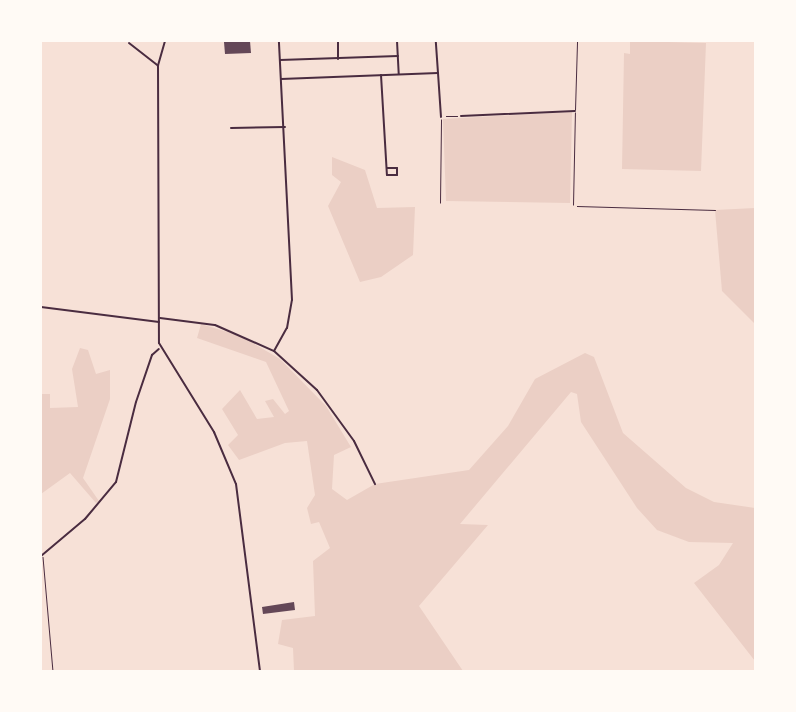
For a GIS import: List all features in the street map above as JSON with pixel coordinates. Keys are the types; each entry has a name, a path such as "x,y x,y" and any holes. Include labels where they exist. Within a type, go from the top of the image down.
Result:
{"street":[{"path":"165,41 158,66 160,348 214,432 236,484 260,671"},
{"path":"274,351 291,314 279,41"},
{"path":"338,41 338,59"},
{"path":"397,41 399,74"},
{"path":"436,41 440,116"},
{"path":"129,43 158,66"},
{"path":"280,60 398,56"},
{"path":"281,79 438,73"},
{"path":"381,75 387,175 397,174 397,168 387,168"},
{"path":"461,116 575,111"},
{"path":"231,128 284,128"},
{"path":"41,307 159,322"},
{"path":"159,318 216,325 274,351 317,390 354,441 375,484"},
{"path":"42,556 92,513 116,482 136,402 152,355 160,348"}],"lane":[{"path":"573,205 577,41"},
{"path":"42,556 53,671"}],"path":[{"path":"440,203 440,116 461,116"},
{"path":"573,205 715,210"}],"shaded area":[{"path":"630,41 706,43 701,171 622,169 624,53 630,54"},
{"path":"572,112 570,203 446,201 443,119"},
{"path":"332,157 365,170 377,208 415,207 413,255 381,277 360,282 328,206 341,182 332,175"},
{"path":"755,208 755,324 722,291 715,210"},
{"path":"201,324 241,336 280,359 326,406 351,447 334,455 332,489 347,500 375,484 469,470 508,426 535,379 585,353 594,357 623,433 686,488 714,502 755,508 755,661 694,583 719,565 733,543 689,542 657,530 637,508 581,422 577,394 571,392 460,524 488,525 419,606 463,671 294,671 293,648 278,644 282,620 315,616 313,561 330,548 319,522 311,524 307,508 315,495 307,441 285,443 239,460 228,445 238,435 222,409 240,390 257,419 274,417 265,401 273,399 285,414 289,411 266,362 197,338"},
{"path":"80,348 88,350 96,374 110,370 110,399 83,478 99,501 96,503 70,473 41,494 41,394 50,394 50,408 78,407 72,369"}],"building":[{"path":"250,41 251,53 225,54 224,42"},
{"path":"294,602 295,610 263,614 262,607"}]}
